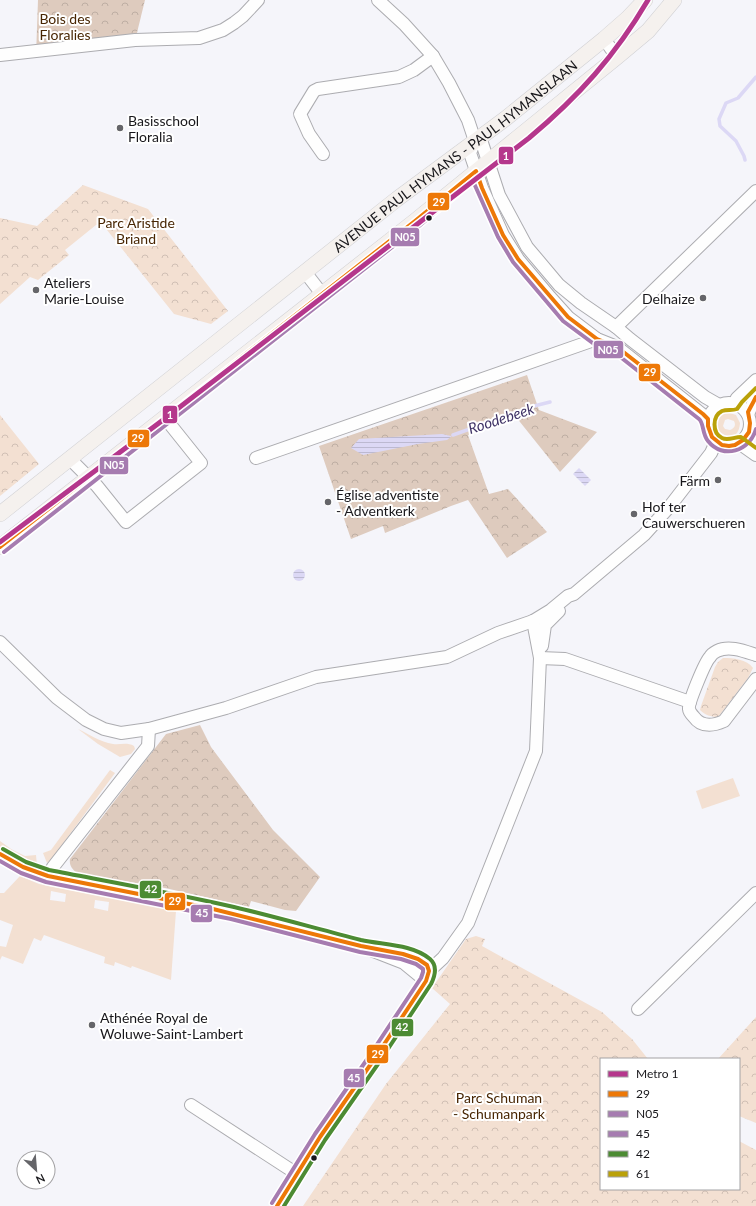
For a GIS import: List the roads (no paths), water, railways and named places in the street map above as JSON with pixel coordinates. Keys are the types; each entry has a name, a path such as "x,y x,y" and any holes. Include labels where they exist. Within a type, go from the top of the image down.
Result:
{"main road":[{"name":"AVENUE PAUL HYMANS - PAUL HYMANSLAAN","path":"0,514 397,199 505,119 604,39 628,18 644,0"},
{"name":"AVENUE PAUL HYMANS - PAUL HYMANSLAAN","path":"1,543 165,418 476,171 648,31 674,0"}],"street":[{"path":"0,55 135,40 199,38 223,30 234,24 258,0"},
{"path":"378,0 404,24 433,56 468,120 475,141 470,153 482,188 500,228 518,259 568,317 598,338 618,347 708,418"},
{"path":"604,39 617,57"},
{"path":"323,154 308,134 300,114 314,91 400,78 433,56"},
{"path":"475,141 482,143 499,195 527,248 559,285 581,303 616,326 630,339 705,397 719,405"},
{"path":"616,326 756,191"},
{"path":"305,272 322,294"},
{"path":"568,317 581,303"},
{"path":"256,458 598,338"},
{"path":"734,404 737,398 756,380"},
{"path":"748,414 756,397"},
{"path":"726,403 734,404 742,407 748,414 753,434 739,444 725,446 716,442 711,436 708,430 708,418 711,412 719,405 726,403"},
{"path":"70,459 97,486 126,522 201,463 165,418"},
{"path":"0,642 57,698 86,720 104,729 121,733 149,729 226,708 316,677 447,657 498,633 533,621 551,610 568,596 574,594 644,535 670,506 711,453 716,442"},
{"path":"739,444 756,455"},
{"path":"277,1206 320,1137 373,1061 428,975 443,958 468,923 536,751 540,658 545,624 572,600 574,594"},
{"path":"533,621 540,658"},
{"path":"756,655 740,649 727,648 718,651 710,657 704,667 690,702 689,709 698,722 707,725 717,724 724,721 756,679"},
{"path":"540,658 566,659 690,702"},
{"path":"48,876 53,867 148,746 149,729"},
{"path":"0,854 31,872 231,913 363,947 404,954 425,962 428,975"},
{"path":"638,1009 756,893"},
{"path":"191,1104 297,1174"}],"waterway":[{"name":"Roodebeek","path":"745,160 736,141 720,126 719,119 726,103 738,98 756,77"},
{"name":"Roodebeek","path":"453,435 534,406 550,402"}],"metro line":[{"name":"1","path":"0,542 163,420 529,138 564,107 595,74 623,39 648,0"}],"place":[{"name":"Basisschool Floralia","path":"120,128"},
{"name":"Ateliers Marie-Louise","path":"36,290"},
{"name":"Delhaize","path":"703,298"},
{"name":"Färm","path":"718,480"},
{"name":"Église adventiste - Adventkerk","path":"328,502"},
{"name":"Hof ter Cauwerschueren","path":"634,514"},
{"name":"Athénée Royal de Woluwe-Saint-Lambert","path":"92,1025"}],"park label":[{"name":"Bois des Floralies","path":"65,26"},
{"name":"Parc Aristide Briand","path":"136,230"},
{"name":"Parc Schuman - Schumanpark","path":"499,1106"}]}
